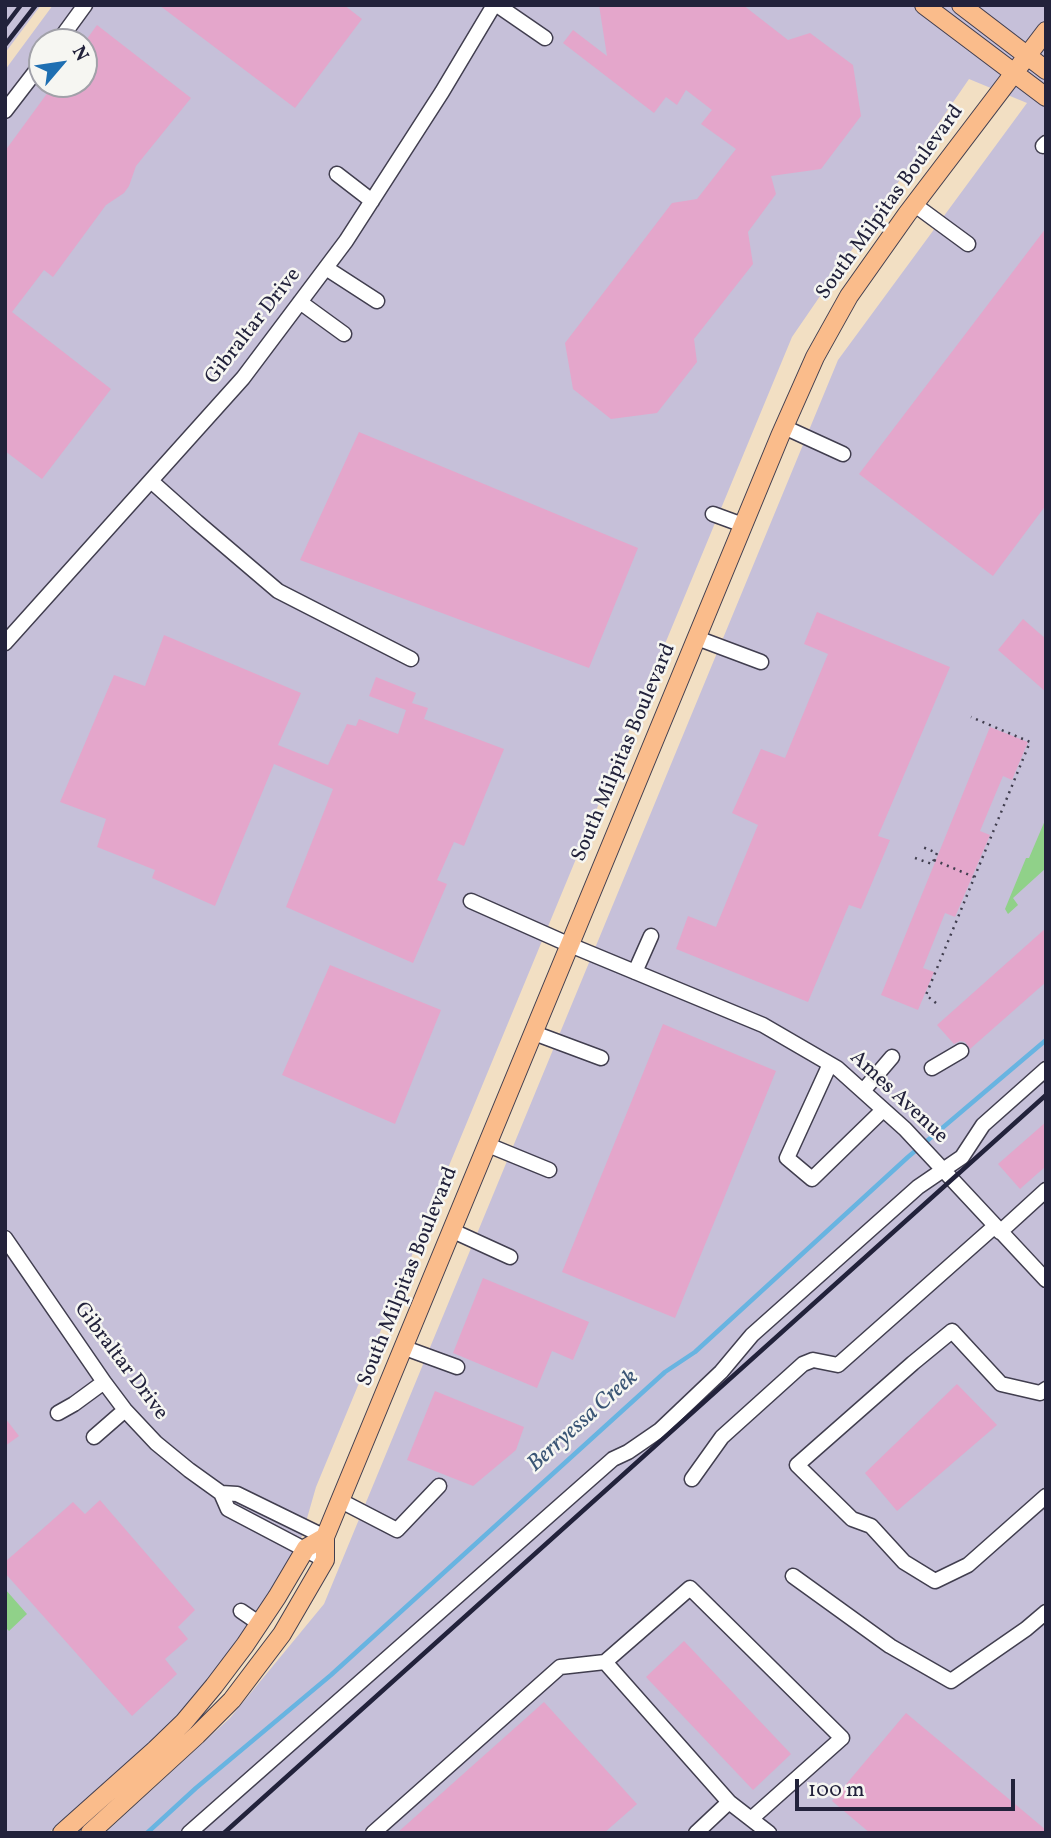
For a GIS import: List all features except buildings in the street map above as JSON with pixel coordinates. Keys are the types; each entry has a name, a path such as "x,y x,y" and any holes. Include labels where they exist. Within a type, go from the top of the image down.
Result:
{"main road":[{"path":"925,5 1046,97"},
{"path":"961,5 1046,70"},
{"name":"South Milpitas Boulevard","path":"325,1560 325,1537 815,357 849,296 1046,31"},
{"path":"62,1833 184,1722 260,1624 306,1548 325,1537"},
{"path":"90,1833 232,1700 282,1634 325,1560"}],"street":[{"path":"68,28 85,5"},
{"path":"496,5 545,38"},
{"name":"Gibraltar Drive","path":"5,643 243,378 346,241 496,5"},
{"path":"5,111 28,81"},
{"path":"337,174 372,201"},
{"path":"915,205 968,244"},
{"path":"326,268 377,301"},
{"path":"300,302 344,334"},
{"path":"784,428 843,454"},
{"path":"151,481 278,591 411,659"},
{"path":"713,513 743,525"},
{"path":"697,638 761,662"},
{"name":"Ames Avenue","path":"471,901 763,1025 830,1064 905,1129 1046,1280"},
{"path":"635,972 650,936"},
{"path":"534,1033 601,1058"},
{"path":"932,1068 961,1051"},
{"path":"863,1091 892,1057"},
{"path":"830,1064 787,1158 812,1179 883,1110"},
{"path":"189,1833 613,1459 660,1430 721,1372 752,1335 941,1167 962,1157 983,1125 1046,1069"},
{"path":"488,1145 550,1170"},
{"path":"692,1479 722,1437 803,1364 813,1360 838,1365 1046,1191"},
{"path":"453,1231 510,1257"},
{"name":"Gibraltar Drive","path":"5,1238 104,1382 125,1410 156,1443 221,1493 237,1494 325,1537"},
{"path":"1046,1389 1040,1393 1001,1384 952,1331 797,1465 852,1519 872,1526 904,1562 935,1581 968,1565 1046,1496"},
{"path":"405,1348 457,1367"},
{"path":"58,1413 104,1382"},
{"path":"94,1437 125,1410"},
{"path":"341,1501 397,1530 439,1486"},
{"name":"Gibraltar Drive","path":"221,1493 228,1509 325,1560"},
{"path":"793,1576 890,1646 951,1681 1046,1612"},
{"path":"373,1833 560,1667 605,1662 690,1588 842,1738 751,1819"},
{"path":"241,1611 260,1624"},
{"path":"605,1662 729,1802 769,1833"},
{"path":"696,1833 729,1802"}],"path":[{"path":"936,1003 926,995 1030,742 971,717"},
{"path":"915,858 932,864 937,853 920,846"},
{"path":"934,860 974,877"}],"shaded area":[{"path":"5,5 41,5 5,53"},
{"path":"53,5 1046,5 1046,1833 105,1833 230,1718 324,1604 838,360 1027,103 969,79 792,337 316,1487 283,1602 127,1771 48,1833 5,1833 5,70 28,39 28,98 98,98 98,28 36,28"}],"green space":[{"path":"1046,818 1046,868 1013,898 1018,905 1008,914 1005,909"},
{"path":"5,1589 27,1614 9,1631 5,1627"}],"waterway":[{"name":"Berryessa Creek","path":"147,1833 196,1788 331,1675 665,1372 695,1352 908,1157 1046,1040"}],"railway":[{"path":"5,26 21,5"},
{"path":"5,45 36,5"},
{"path":"224,1833 1046,1095"}]}
